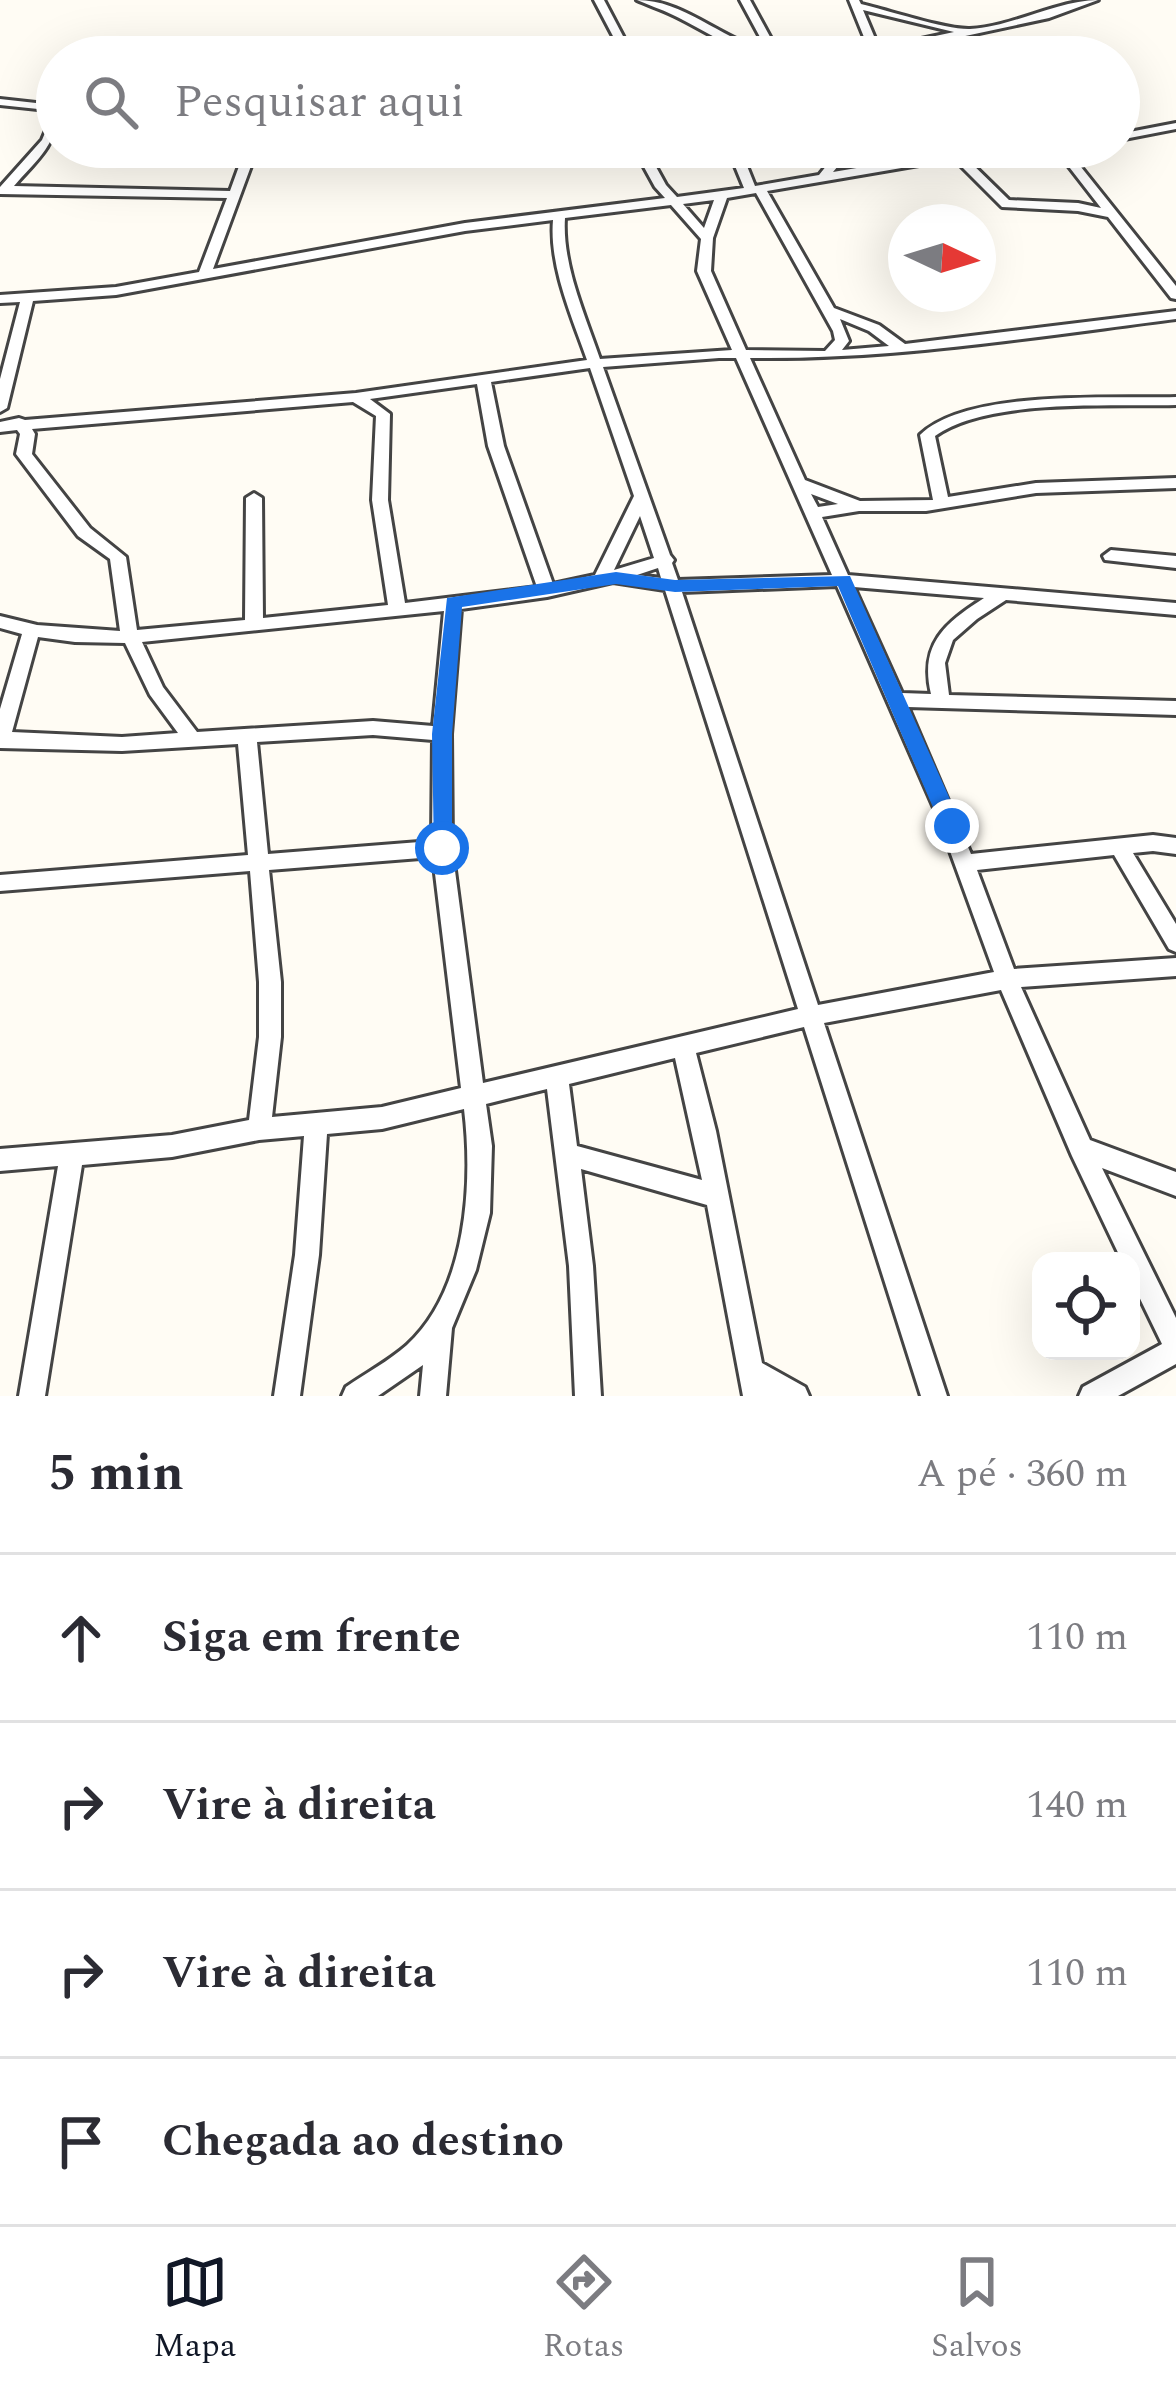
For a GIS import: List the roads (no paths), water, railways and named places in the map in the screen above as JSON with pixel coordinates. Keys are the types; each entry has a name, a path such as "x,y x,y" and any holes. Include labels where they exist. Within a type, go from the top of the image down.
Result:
{"street":[{"path":"599,0 617,36"},
{"path":"642,0 675,8 717,36"},
{"path":"745,0 765,36"},
{"path":"957,36 1093,0"},
{"path":"856,3 971,33"},
{"path":"856,3 869,36"},
{"path":"0,102 36,106"},
{"path":"1140,133 1176,126"},
{"path":"2,192 36,153"},
{"path":"204,277 244,168"},
{"path":"653,168 707,238"},
{"path":"742,168 831,311 842,340 829,355"},
{"path":"825,175 831,168"},
{"path":"0,299 89,295 465,227 756,190 860,168"},
{"path":"970,168 1006,204 1078,206 1112,214"},
{"path":"1074,168 1176,295"},
{"path":"2,192 234,195"},
{"path":"722,195 707,238 704,271 968,863 1007,980 1080,1148 1167,1302 1176,1348 1092,1396"},
{"path":"559,217 555,230 565,282 667,560 934,1396"},
{"path":"27,298 1,404 27,422 24,454 83,532 118,556 128,634 156,690 193,740"},
{"path":"831,311 874,328 902,349"},
{"path":"0,427 356,397 598,363 829,355 1176,316"},
{"path":"484,380 496,446 547,591"},
{"path":"356,397 382,414 380,500 405,608 451,633"},
{"path":"941,502 927,435 950,418 990,410 1176,401"},
{"path":"814,514 1036,488 1176,483"},
{"path":"801,484 859,506"},
{"path":"608,579 642,496"},
{"path":"254,498 254,624"},
{"path":"1111,556 1176,562"},
{"path":"0,622 31,632 128,634 254,624 547,591 608,579 667,560"},
{"path":"608,579 675,586 844,580 1176,609"},
{"path":"942,701 933,676 935,654 952,627 1003,594"},
{"path":"433,1396 439,1328 464,1270 478,1213 480,1146 442,848 442,734 453,602"},
{"path":"31,632 0,740 81,744 373,728 442,734"},
{"path":"896,700 1176,708"},
{"path":"247,738 270,982 270,1037 260,1129"},
{"path":"1154,843 1176,832"},
{"path":"968,863 1154,843 1176,845"},
{"path":"1119,847 1176,943"},
{"path":"0,883 442,848"},
{"path":"0,1160 172,1146 260,1129 382,1118 809,1016 1067,971 1176,967"},
{"path":"682,1044 753,1384 796,1396"},
{"path":"557,1075 580,1266 588,1396"},
{"path":"287,1396 305,1276 316,1123"},
{"path":"1080,1148 1176,1184"},
{"path":"32,1396 72,1154"},
{"path":"568,1154 717,1196"},
{"path":"355,1396 415,1354 439,1328"}]}
